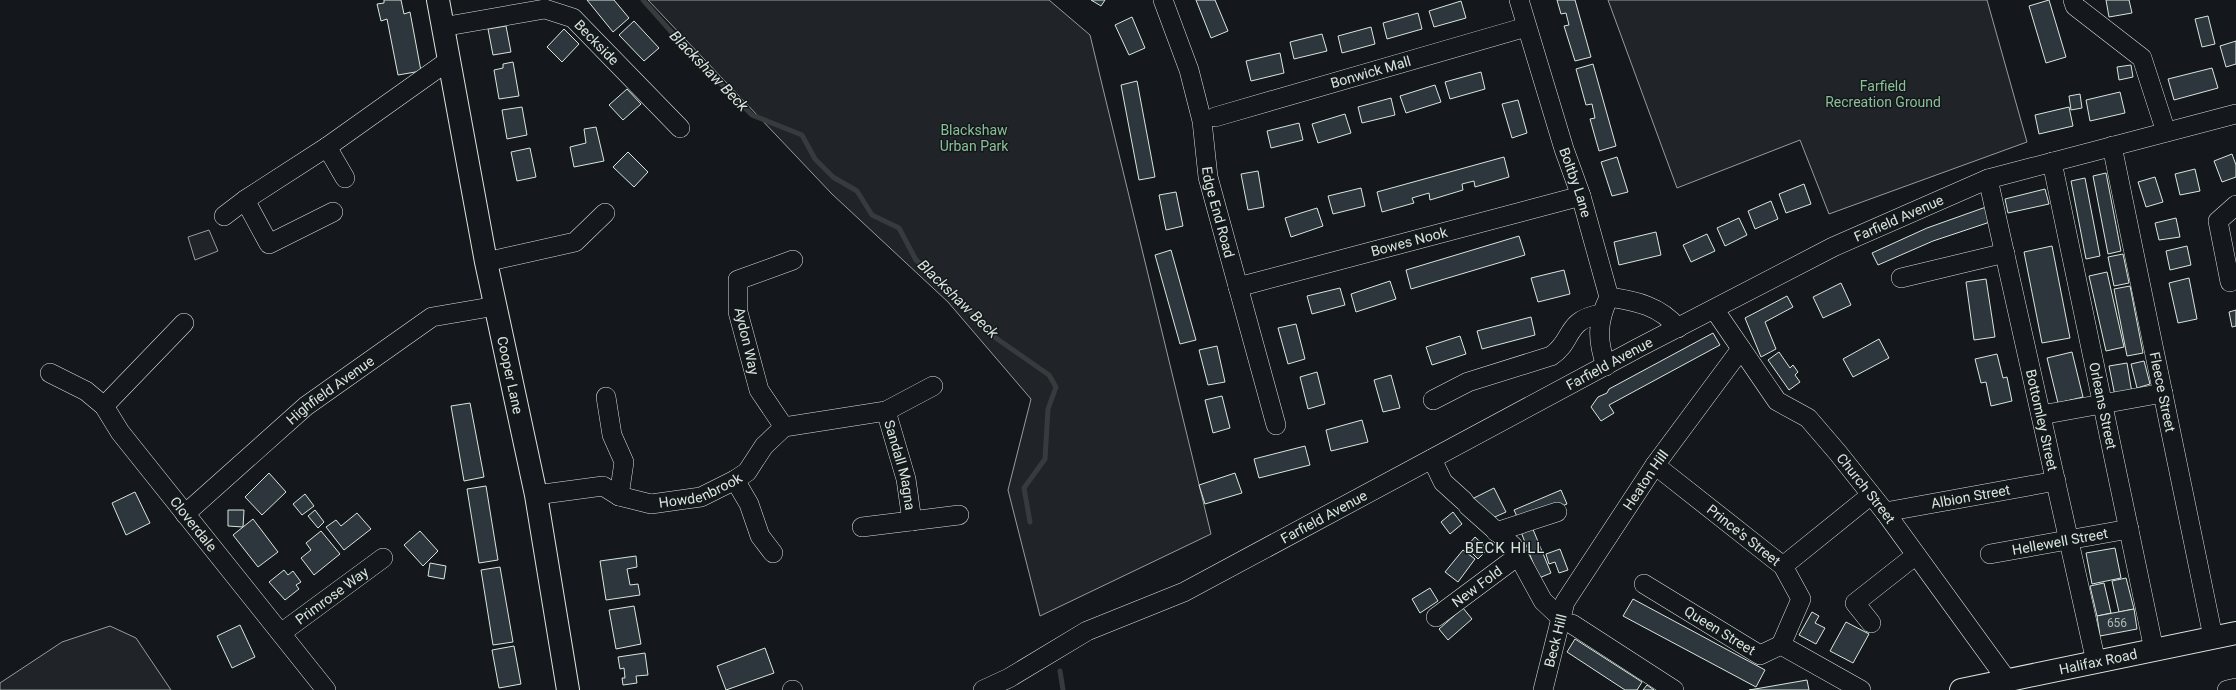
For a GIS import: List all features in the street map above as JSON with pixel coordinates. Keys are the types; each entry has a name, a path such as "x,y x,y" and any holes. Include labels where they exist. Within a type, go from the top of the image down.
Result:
{"main road":[{"name":"Cooper Lane","path":"438,0 448,62 486,262 536,495 568,690"},
{"name":"Halifax Road","path":"1961,690 2236,633"}],"street":[{"name":"Edge End Road","path":"1163,0 1189,70 1202,121 1208,177 1276,425"},
{"name":"Boltby Lane","path":"1518,0 1580,196 1605,306 1599,342 1606,366"},
{"path":"2073,0 2075,6 2142,58 2166,132"},
{"name":"Beckside","path":"442,27 545,9 573,18 680,128"},
{"name":"Bonwick Mall","path":"1215,117 1526,27"},
{"path":"224,216 328,147 448,62"},
{"name":"Farfield Avenue","path":"984,690 1009,678 1087,631 1184,592 1714,308 1833,247 1988,178 2236,114"},
{"name":"Fleece Street","path":"2112,146 2213,638"},
{"path":"328,147 346,178"},
{"name":"Orleans Street","path":"2052,162 2154,650"},
{"name":"Bottomley Street","path":"1988,178 2096,662"},
{"name":"Bowes Nook","path":"1238,287 1580,196"},
{"path":"246,200 269,244 333,212"},
{"path":"2230,282 2218,221 2236,205"},
{"path":"486,262 575,242 605,213"},
{"path":"1901,278 2005,254"},
{"name":"Aydon Way","path":"784,428 759,390 738,312 738,280 793,260"},
{"path":"1433,400 1468,382 1551,356 1562,348 1565,337 1574,326 1605,306 1636,301 1669,317 1678,328"},
{"name":"Highfield Avenue","path":"186,514 306,406 432,317 496,306"},
{"name":"Church Street","path":"1714,308 1741,350 1777,401 1808,418 1872,495 2007,680"},
{"path":"104,406 184,323"},
{"name":"Heaton Hill","path":"1566,621 1565,602 1655,465 1741,350"},
{"name":"Cloverdale","path":"50,373 86,391 104,406 120,432 326,690"},
{"path":"784,428 886,411 934,386"},
{"path":"2041,415 2163,393"},
{"path":"606,397 612,435 624,462 619,496"},
{"name":"Sandall Magna","path":"886,411 906,480 912,521"},
{"name":"Howdenbrook","path":"536,495 603,486 619,496 651,504 701,497 735,480 747,472 764,446 784,428"},
{"name":"Beck Hill","path":"1432,459 1443,482 1513,546 1544,601 1566,621 1543,690"},
{"name":"Prince's Street","path":"1655,465 1783,566 1801,599 1781,645"},
{"path":"735,480 749,504 760,536 773,552"},
{"name":"Albion Street","path":"1885,512 2056,481"},
{"path":"1783,566 1872,495"},
{"path":"1496,532 1557,512"},
{"name":"Sandall Magna","path":"862,527 959,515"},
{"name":"Hellewell Street","path":"1990,554 2129,529"},
{"path":"1871,623 1855,603 1916,555"},
{"name":"New Fold","path":"1436,617 1518,556"},
{"name":"Primrose Way","path":"281,633 383,558"},
{"name":"Queen Street","path":"1644,584 1760,655 1781,645"},
{"path":"1566,621 1674,690"},
{"path":"1781,645 1861,690"},
{"path":"2227,690 2236,688"}],"green space":[{"name":"Blackshaw Urban Park","path":"648,0 1049,0 1090,35 1211,534 1040,616 1008,490 1031,399 948,302 832,194"},
{"name":"Farfield Recreation Ground","path":"1608,0 1987,0 2027,142 1829,214 1800,140 1677,188"},
{"path":"209,230 218,251 195,260 188,237"},
{"path":"110,626 136,638 171,690 0,690 0,683 62,642"}],"building":[{"path":"384,0 401,0 404,14 410,12 421,71 398,75 387,19 381,21 377,4 384,3"},
{"path":"587,0 614,0 629,18 613,32"},
{"path":"1091,0 1105,0 1101,6"},
{"path":"1196,0 1215,0 1228,31 1211,38"},
{"path":"1557,0 1575,0 1591,57 1575,61 1564,26 1569,25 1566,13 1561,14"},
{"path":"2049,0 2066,57 2046,63 2029,6"},
{"path":"2106,0 2129,0 2132,13 2109,17"},
{"path":"1461,1 1466,18 1434,27 1429,11"},
{"path":"1418,13 1422,29 1387,39 1383,23"},
{"path":"2208,16 2215,44 2202,47 2195,19"},
{"path":"1132,17 1145,48 1129,55 1115,25"},
{"path":"634,21 659,48 644,61 619,35"},
{"path":"506,26 511,52 493,55 488,29"},
{"path":"1371,27 1375,44 1342,53 1338,36"},
{"path":"564,29 579,44 562,62 547,47"},
{"path":"1322,34 1327,51 1294,59 1290,42"},
{"path":"2236,41 2236,64 2226,67 2220,46"},
{"path":"1280,53 1284,73 1251,81 1246,61"},
{"path":"513,62 519,96 499,99 494,70 503,68 503,64"},
{"path":"1593,64 1616,146 1599,151 1590,119 1595,118 1592,104 1586,105 1576,69"},
{"path":"2131,65 2133,77 2119,80 2117,67"},
{"path":"2212,68 2218,88 2174,100 2168,79"},
{"path":"1481,72 1485,89 1450,99 1445,82"},
{"path":"1137,81 1155,177 1139,180 1121,85"},
{"path":"1435,85 1441,102 1406,113 1400,96"},
{"path":"627,89 641,104 623,120 609,105"},
{"path":"2120,92 2125,113 2090,121 2086,100"},
{"path":"2080,94 2082,108 2071,110 2069,96"},
{"path":"1391,98 1395,115 1362,123 1358,107"},
{"path":"1518,100 1527,133 1512,138 1502,104"},
{"path":"522,107 527,135 507,139 502,110"},
{"path":"2069,107 2073,126 2039,134 2035,115"},
{"path":"1345,114 1351,133 1318,143 1312,124"},
{"path":"1299,123 1303,140 1271,148 1267,131"},
{"path":"596,127 604,161 574,167 570,147 586,143 584,129"},
{"path":"530,148 536,177 517,181 511,152"},
{"path":"628,152 648,172 634,187 613,167"},
{"path":"2232,154 2236,165 2236,177 2222,182 2214,161"},
{"path":"1504,157 1509,177 1475,187 1474,181 1462,184 1463,190 1430,200 1429,193 1412,198 1414,203 1382,212 1377,192"},
{"path":"1617,157 1628,192 1612,196 1601,162"},
{"path":"2195,169 2200,191 2180,195 2175,174"},
{"path":"1258,171 1264,207 1248,210 1241,174"},
{"path":"2106,173 2121,251 2108,254 2093,176"},
{"path":"2155,177 2163,202 2146,207 2138,182"},
{"path":"2085,178 2100,256 2086,259 2071,181"},
{"path":"1804,184 1811,204 1786,213 1779,194"},
{"path":"1361,188 1365,206 1333,214 1328,196"},
{"path":"2045,189 2049,204 2008,213 2005,199"},
{"path":"1176,192 1183,226 1166,230 1159,195"},
{"path":"1771,201 1778,219 1755,229 1748,211"},
{"path":"1986,207 1990,222 1933,241 1878,265 1872,253 1927,228"},
{"path":"1317,208 1323,226 1291,237 1285,218"},
{"path":"1739,218 1747,235 1725,246 1717,228"},
{"path":"2176,218 2180,237 2159,240 2155,223"},
{"path":"1656,232 1661,255 1619,265 1614,242"},
{"path":"1707,234 1715,251 1691,262 1683,245"},
{"path":"1519,236 1525,255 1411,289 1406,270"},
{"path":"2052,246 2070,338 2042,343 2024,252"},
{"path":"2187,246 2191,265 2170,270 2166,251"},
{"path":"1171,250 1196,340 1180,344 1155,255"},
{"path":"2123,254 2129,283 2114,286 2108,257"},
{"path":"1564,270 1570,294 1538,302 1531,278"},
{"path":"2107,272 2124,347 2106,351 2089,276"},
{"path":"2189,278 2197,319 2178,323 2169,283"},
{"path":"1986,279 1995,337 1974,340 1966,282"},
{"path":"1390,281 1396,299 1356,312 1351,294"},
{"path":"1841,283 1851,305 1823,318 1813,297"},
{"path":"2130,286 2143,353 2127,356 2114,289"},
{"path":"1340,288 1345,305 1312,314 1307,296"},
{"path":"1787,296 1793,307 1765,322 1776,349 1761,357 1745,318"},
{"path":"2236,310 2236,326 2232,327 2229,312"},
{"path":"1531,317 1535,335 1482,349 1477,331"},
{"path":"1296,324 1305,359 1288,364 1278,328"},
{"path":"1713,333 1720,345 1609,405 1614,413 1601,421 1591,407 1598,397 1607,393 1609,389"},
{"path":"1460,336 1466,354 1432,365 1426,347"},
{"path":"1879,339 1889,358 1853,377 1843,359"},
{"path":"1217,346 1225,382 1208,385 1199,350"},
{"path":"1779,352 1790,368 1793,365 1798,372 1795,375 1800,382 1789,390 1768,360"},
{"path":"2072,352 2083,397 2058,403 2047,358"},
{"path":"1997,354 2003,378 2007,377 2012,401 1991,406 1986,382 1981,383 1975,359"},
{"path":"2144,361 2150,384 2137,388 2131,364"},
{"path":"2127,363 2132,393 2115,396 2109,366"},
{"path":"1317,372 1325,404 1308,409 1300,377"},
{"path":"1391,375 1400,408 1383,412 1374,380"},
{"path":"1222,396 1230,428 1213,433 1205,400"},
{"path":"470,403 484,477 464,481 451,406"},
{"path":"1362,420 1368,442 1331,451 1326,430"},
{"path":"1305,446 1310,465 1259,478 1254,459"},
{"path":"269,473 286,492 262,515 245,497"},
{"path":"1235,473 1242,493 1205,504 1199,485"},
{"path":"486,486 498,560 479,563 467,489"},
{"path":"1494,488 1506,512 1488,520 1472,499"},
{"path":"1561,490 1567,504 1520,523 1514,510"},
{"path":"135,492 150,523 126,535 112,503"},
{"path":"305,494 314,506 302,515 293,504"},
{"path":"228,510 244,510 243,527 228,526"},
{"path":"315,510 324,522 318,528 308,516"},
{"path":"1453,512 1462,524 1450,534 1441,522"},
{"path":"357,513 371,529 344,550 326,527 336,520 341,526"},
{"path":"253,519 278,552 258,567 233,535"},
{"path":"1532,527 1551,573 1539,578 1521,532"},
{"path":"321,531 340,554 314,575 301,558 311,550 306,543"},
{"path":"420,531 438,551 423,566 404,545"},
{"path":"1475,537 1488,549 1478,559 1466,547"},
{"path":"2115,548 2121,578 2092,584 2086,553"},
{"path":"1560,549 1568,570 1559,573 1555,562 1549,564 1546,554"},
{"path":"1463,550 1475,559 1458,582 1445,572"},
{"path":"636,556 637,567 627,569 630,585 638,584 640,595 606,600 600,561"},
{"path":"430,563 446,566 444,579 428,576"},
{"path":"500,567 513,642 493,645 481,570"},
{"path":"284,570 288,575 293,571 301,582 296,585 299,589 285,600 269,582"},
{"path":"2126,578 2134,609 2119,612 2112,581"},
{"path":"2104,583 2111,613 2097,616 2090,586"},
{"path":"1430,588 1438,601 1420,613 1412,599"},
{"path":"1633,599 1765,670 1756,687 1623,616"},
{"path":"634,606 641,644 616,649 609,610"},
{"path":"1463,608 1472,619 1448,640 1439,629"},
{"path":"2134,609 2137,629 2100,636 2097,616"},
{"path":"1812,612 1819,616 1815,623 1825,628 1816,644 1799,635"},
{"path":"1846,622 1869,634 1853,663 1830,651"},
{"path":"240,625 255,657 232,668 217,636"},
{"path":"1575,639 1642,682 1637,690 1625,690 1567,652"},
{"path":"514,646 521,684 499,688 492,650"},
{"path":"765,648 774,673 726,690 717,666"},
{"path":"645,653 648,675 636,676 637,683 623,685 622,678 625,678 624,668 620,669 618,657"},
{"path":"1807,680 1809,690 1749,690 1761,688"},
{"path":"1647,685 1654,690 1643,690"}],"waterway":[{"name":"Blackshaw Beck","path":"643,0 692,55 752,115 802,135 815,159 833,177 857,191 872,215 899,228 916,260 949,288 993,336 1049,375 1056,387 1048,409 1045,459 1024,488 1030,522"},
{"name":"Blackshaw Beck","path":"1060,671 1063,690"}],"district":[{"name":"BECK HILL","path":"1505,548"}]}
